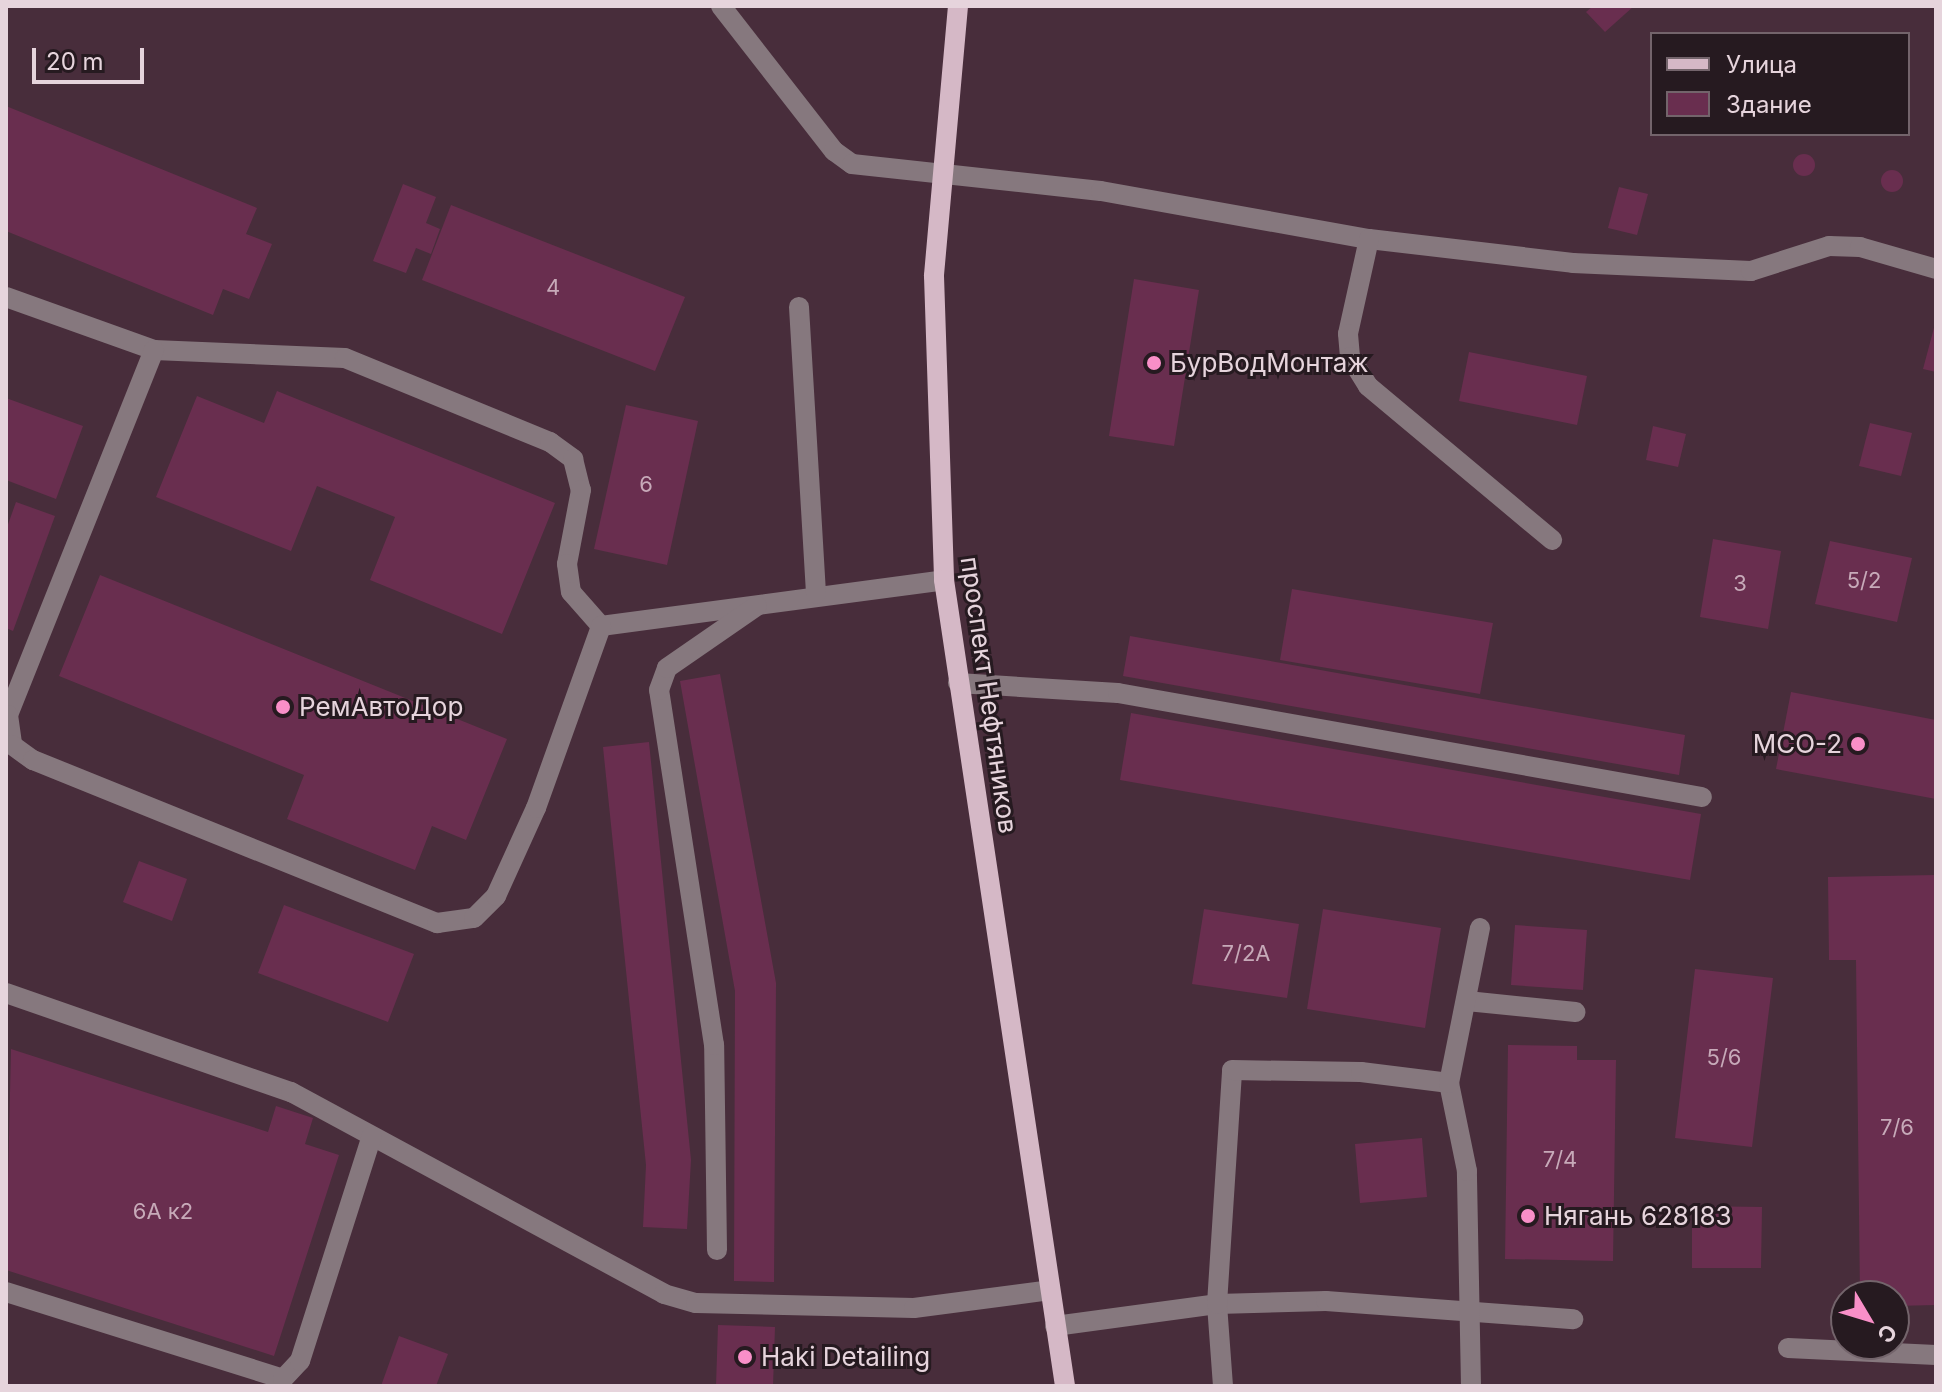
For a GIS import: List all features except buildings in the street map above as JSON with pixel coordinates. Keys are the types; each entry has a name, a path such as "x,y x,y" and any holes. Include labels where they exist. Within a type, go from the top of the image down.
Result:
{"main road":[{"name":"проспект Нефтяников","path":"958,6 940,171 934,384 944,580 1065,1386"}],"lane":[{"path":"721,6 834,151 852,164 940,171 1101,191 1369,239 1709,271 1751,271 1829,246 1860,247 1934,262"},
{"path":"1369,239 1348,334 1350,357 1368,386 1552,540"},
{"path":"6,297 154,350 345,358 550,442 573,459 581,490 567,564 571,592 601,626"},
{"path":"799,307 816,593"},
{"path":"154,350 8,715 12,745 33,760 437,923 474,918 496,896 536,808 601,626"},
{"path":"601,626 816,593 944,580"},
{"path":"717,1250 714,1045 659,690 667,668 763,602"},
{"path":"958,683 1118,693 1702,797"},
{"path":"1471,1386 1467,1309 1467,1171 1449,1083 1480,928"},
{"path":"6,993 291,1092 664,1294 696,1303 914,1308 1050,1290"},
{"path":"1467,1001 1575,1012"},
{"path":"1223,1386 1217,1304 1232,1070 1361,1072 1449,1083"},
{"path":"6,1292 283,1379 300,1361 372,1136"},
{"path":"1055,1326 1217,1304 1326,1301 1573,1319"},
{"path":"1788,1348 1936,1355"}],"place":[{"name":"БурВодМонтаж","path":"1154,363"},
{"name":"РемАвтоДор","path":"283,707"},
{"name":"МСО-2","path":"1858,744"},
{"name":"Нягань 628183","path":"1528,1216"},
{"name":"Haki Detailing","path":"745,1357"}]}
